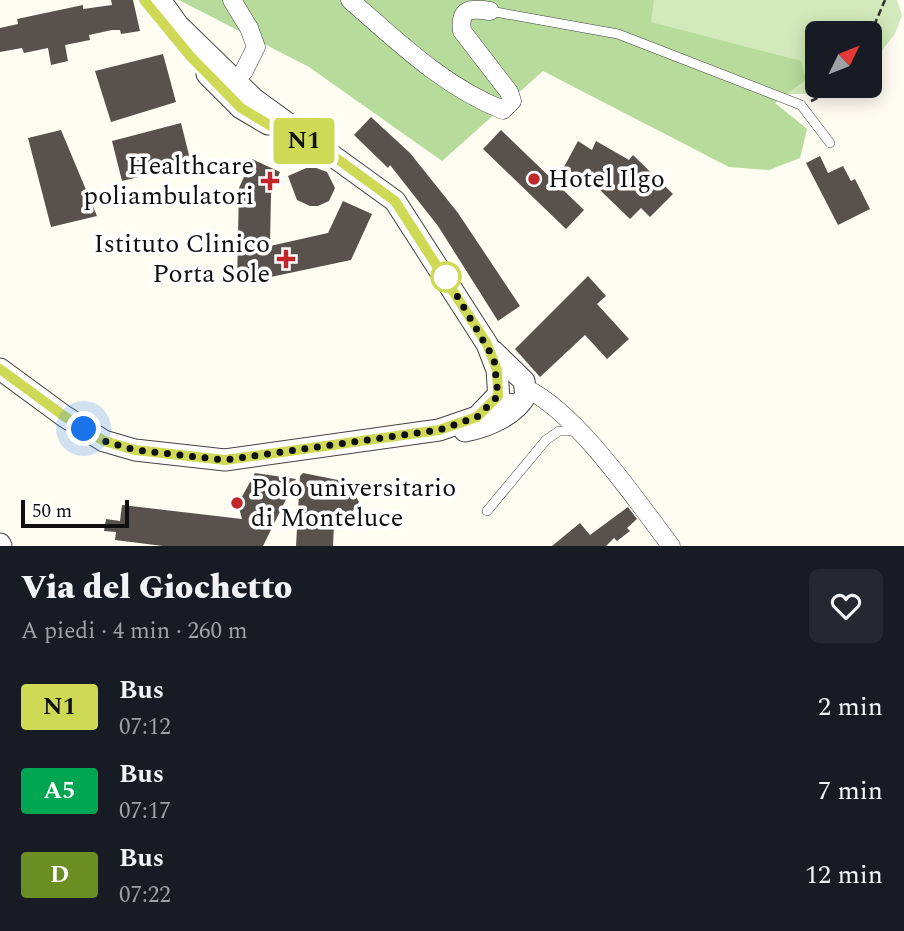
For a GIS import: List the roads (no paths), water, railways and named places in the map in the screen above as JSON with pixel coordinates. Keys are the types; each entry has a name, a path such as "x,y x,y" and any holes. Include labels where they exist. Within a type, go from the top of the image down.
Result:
{"street":[{"path":"144,0 190,56 241,108 271,126 321,147"},
{"path":"160,0 178,25 234,82 395,201 487,344 511,389 542,396 579,431 671,546"},
{"path":"232,0 249,27 256,47 244,71 234,82"},
{"path":"350,0 414,56 475,99 503,110 512,101 509,92 462,31 461,20 464,12 472,8 490,11"},
{"path":"0,369 64,416 104,441 135,450 225,460 439,430 477,417 511,389"}],"lane":[{"path":"490,11 618,34 801,105 830,142"},
{"path":"487,511 546,440 559,431 579,431"}],"place":[{"name":"Hotel Ilgo","path":"534,179"},
{"name":"Healthcare poliambulatori","path":"270,181"},
{"name":"Istituto Clinico Porta Sole","path":"286,259"},
{"name":"Polo universitario di Monteluce","path":"237,503"}]}
